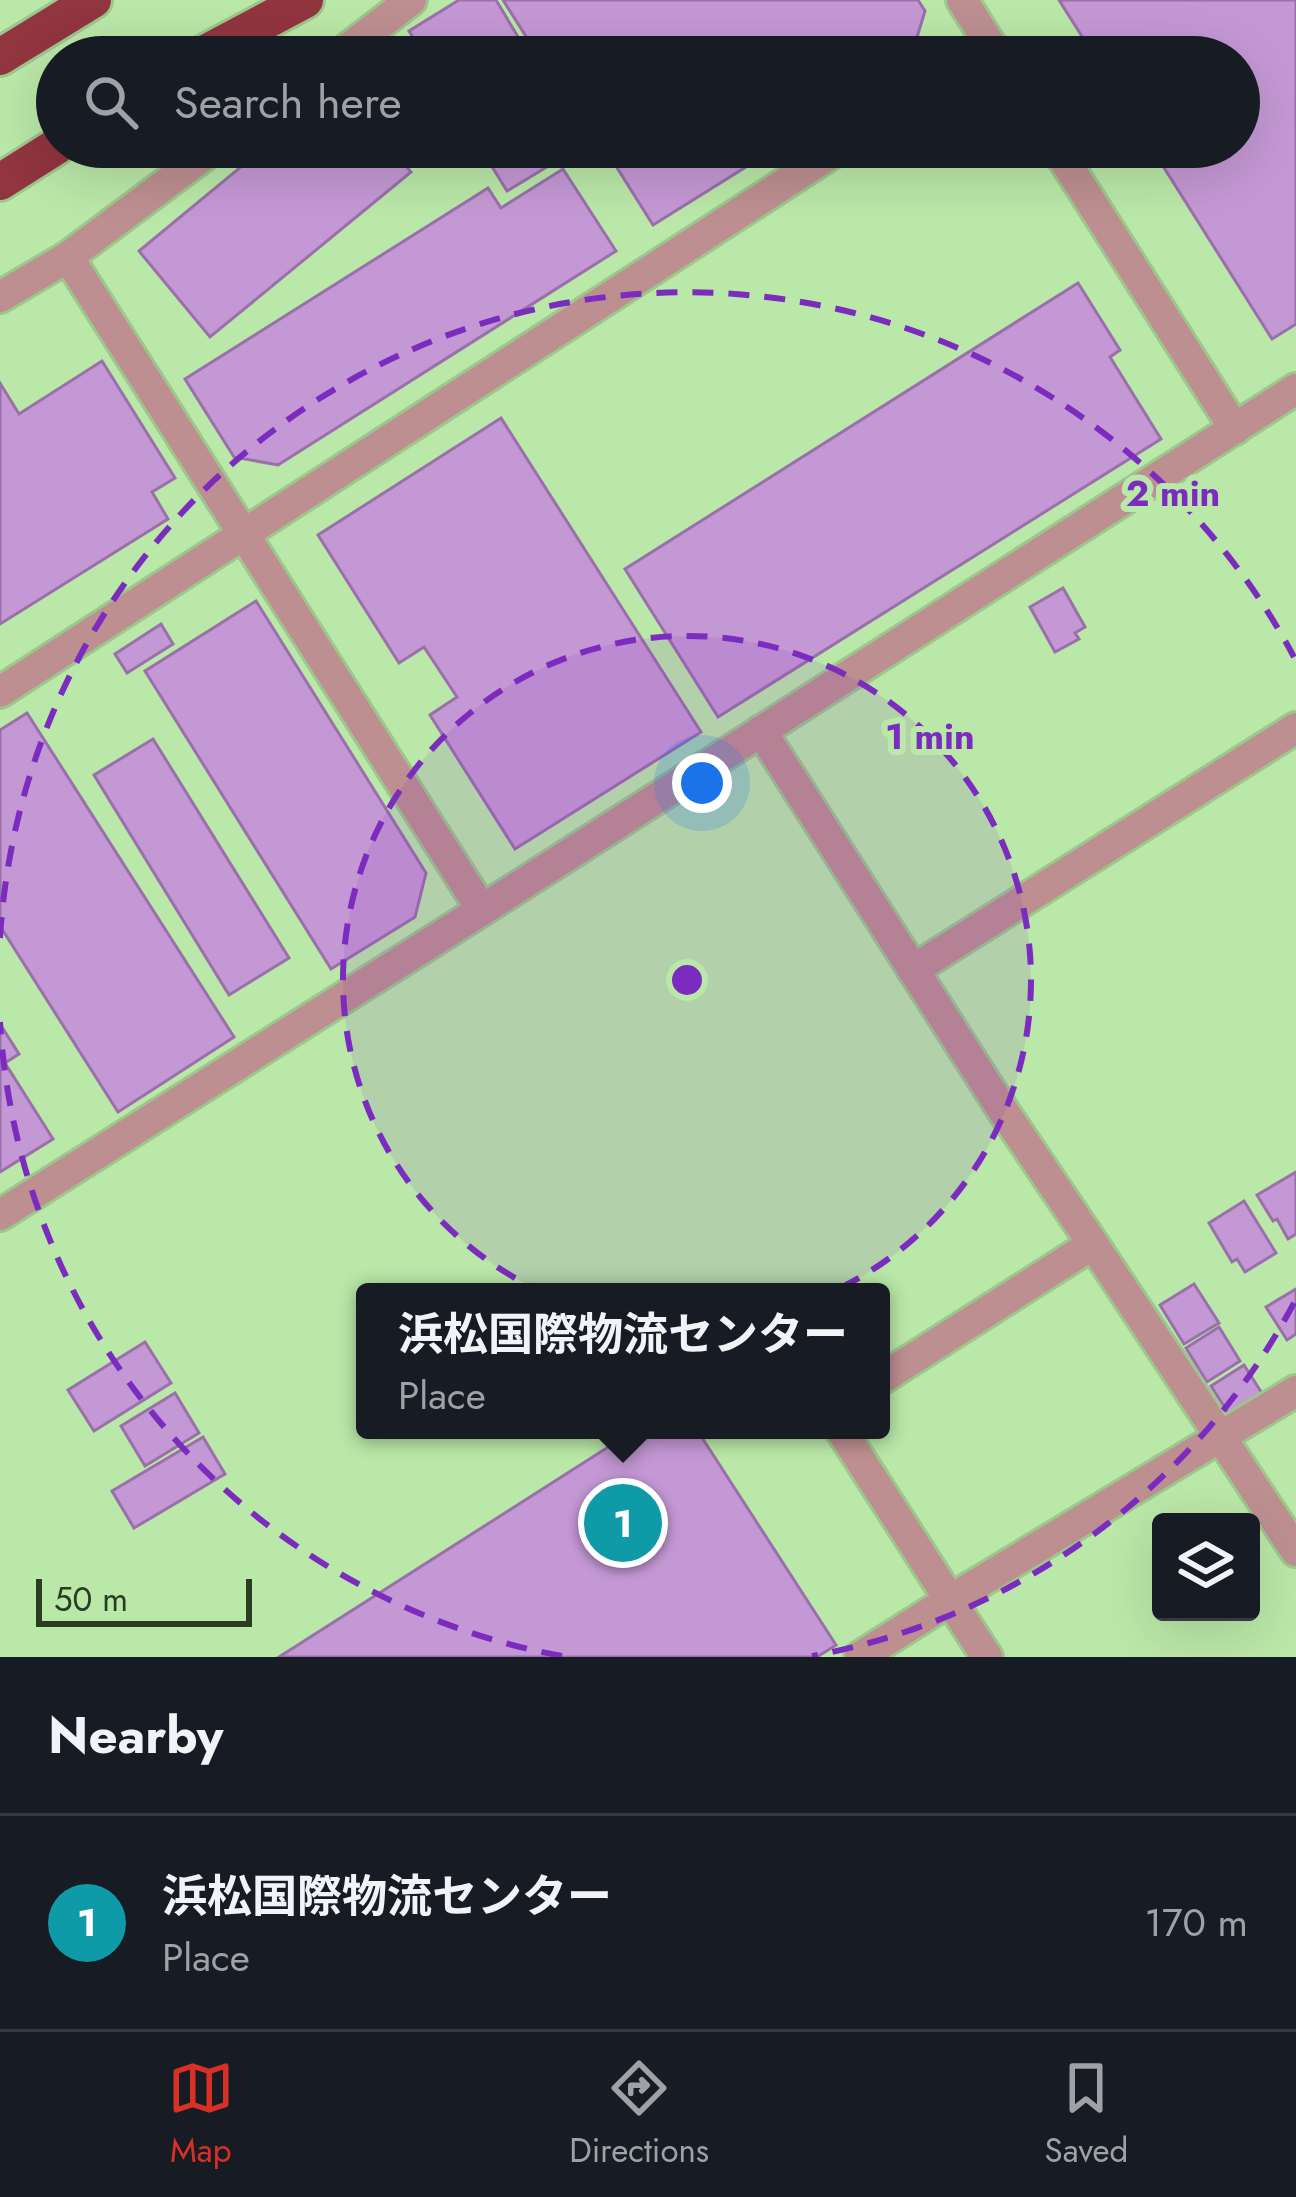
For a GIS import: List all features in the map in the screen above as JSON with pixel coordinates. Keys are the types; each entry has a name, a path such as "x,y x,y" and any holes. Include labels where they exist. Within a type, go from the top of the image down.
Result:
{"highway":[{"path":"0,57 93,0"},
{"path":"216,36 252,0"},
{"path":"235,36 304,0"},
{"path":"0,182 36,159"}],"street":[{"path":"364,36 411,0"},
{"path":"962,0 981,36"},
{"path":"0,297 68,257 187,168"},
{"path":"0,692 809,168"},
{"path":"1068,168 1235,429"},
{"path":"68,257 482,910"},
{"path":"0,1215 1296,389"},
{"path":"914,970 1296,728"},
{"path":"761,731 1004,1112 1296,1551"},
{"path":"890,1373 1094,1244"},
{"path":"860,1657 1296,1391"},
{"path":"848,1439 987,1657"}],"building":[{"path":"459,0 496,0 517,36 412,36 409,31"},
{"path":"503,0 918,0 925,11 917,36 526,36"},
{"path":"1059,0 1296,0 1296,324 1272,339 1164,168 1260,168 1260,36 1082,36"},
{"path":"240,168 408,168 411,172 210,337 139,251"},
{"path":"493,168 545,168 507,191"},
{"path":"617,168 744,168 653,225"},
{"path":"563,169 616,251 278,465 234,457 185,379 488,188 501,208"},
{"path":"1078,283 1120,350 1110,357 1161,439 718,717 625,569"},
{"path":"102,361 175,478 152,492 168,519 0,624 0,383 19,414"},
{"path":"501,418 701,732 515,849 430,715 457,697 424,647 399,663 318,535"},
{"path":"1063,588 1085,627 1075,633 1079,639 1055,652 1030,607"},
{"path":"256,601 426,873 415,917 331,969 145,671"},
{"path":"161,624 173,644 127,673 115,654"},
{"path":"27,713 234,1037 118,1112 0,926 0,730"},
{"path":"153,739 289,958 229,995 94,775"},
{"path":"0,1024 19,1054 5,1063 53,1139 0,1172"},
{"path":"1296,1172 1296,1234 1288,1239 1257,1195"},
{"path":"1244,1201 1276,1253 1245,1272 1237,1259 1232,1262 1209,1223"},
{"path":"1194,1284 1219,1323 1184,1344 1160,1305"},
{"path":"1296,1289 1296,1334 1287,1340 1266,1307"},
{"path":"1219,1327 1240,1361 1207,1382 1186,1348"},
{"path":"145,1342 171,1383 94,1431 68,1390"},
{"path":"1244,1365 1265,1398 1232,1419 1211,1386"},
{"path":"175,1393 199,1433 145,1466 121,1426"},
{"path":"203,1437 225,1474 134,1528 112,1491"},
{"path":"621,1439 703,1439 836,1645 817,1657 279,1657"}],"place":[{"name":"浜松国際物流センター","path":"623,1523"}]}
